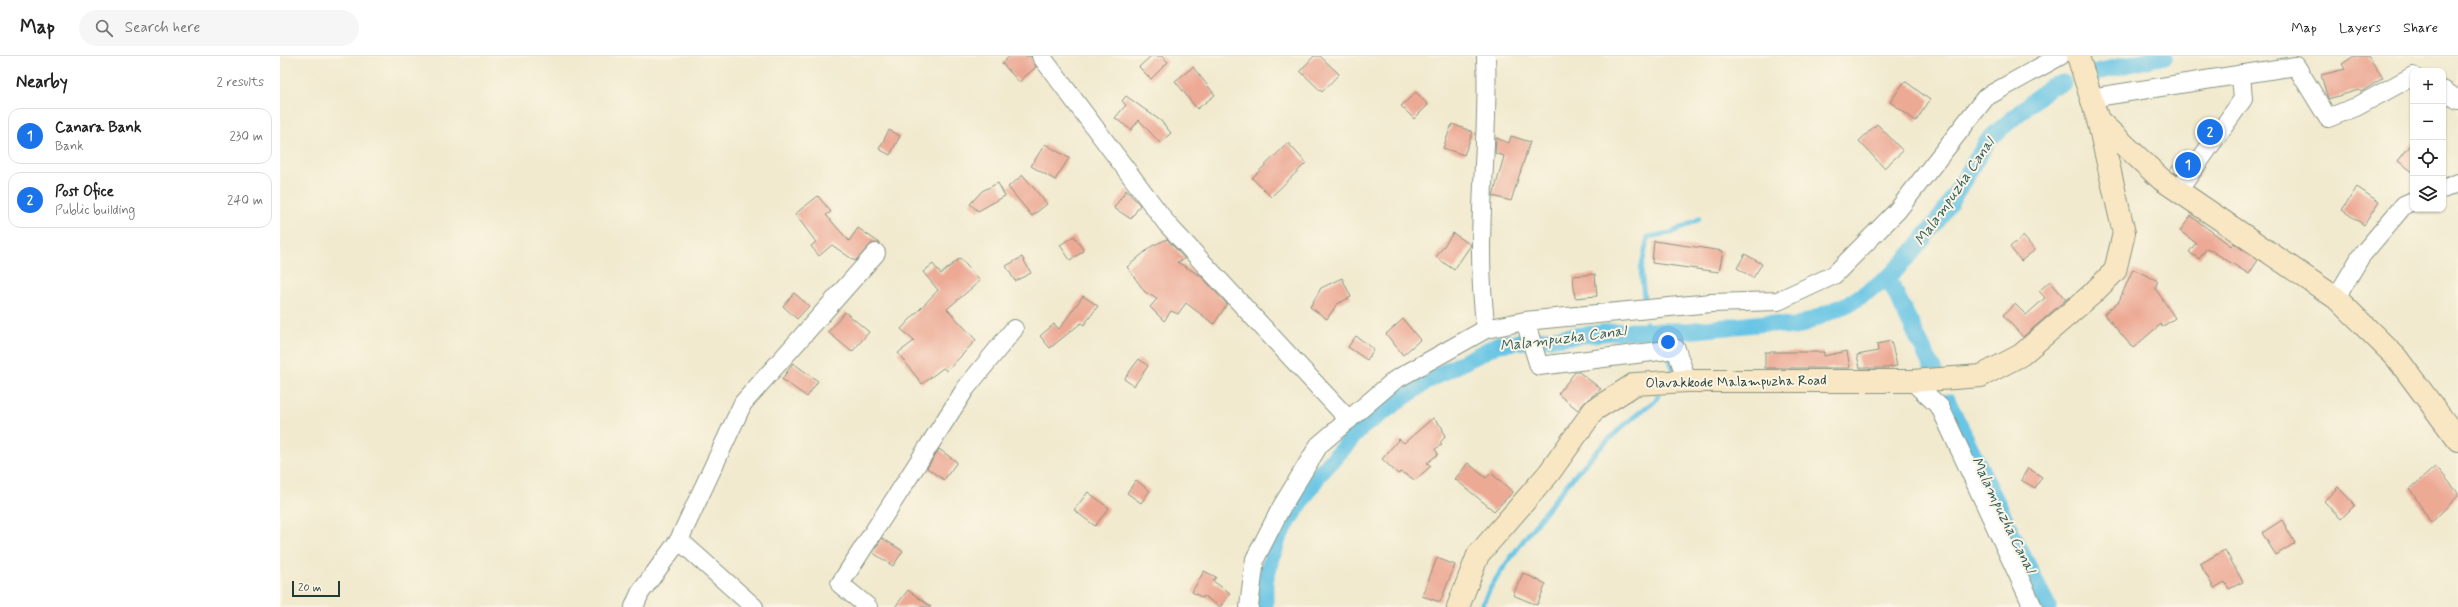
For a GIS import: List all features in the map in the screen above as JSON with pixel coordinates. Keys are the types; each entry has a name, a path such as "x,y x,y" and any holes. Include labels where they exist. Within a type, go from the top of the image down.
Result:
{"main road":[{"name":"Olavakkode Malampuzha Road","path":"1458,607 1478,555 1549,473 1594,410 1635,384 1687,381 1912,381 1981,376 2021,355 2091,295 2115,271 2124,233 2098,120 2078,56"},
{"path":"2098,120 2161,180 2336,298 2396,357 2458,440"}],"street":[{"path":"1041,56 1167,224 1349,420"},
{"path":"1486,56 1487,89 1482,234 1482,300 1486,329"},
{"path":"1249,607 1254,559 1281,508 1319,445 1395,380 1486,329 1525,321 1712,303 1778,300 1834,275 1897,211 1986,97 2060,56"},
{"path":"2090,98 2241,74 2297,61 2328,118 2356,107 2410,78"},
{"path":"2178,192 2243,99 2241,74"},
{"path":"2446,92 2458,100"},
{"path":"2446,188 2458,183"},
{"path":"2336,298 2361,256 2404,205 2410,202"},
{"path":"634,607 640,593 679,540 744,403 876,253"},
{"path":"1525,321 1539,366 1676,349 1687,381"},
{"path":"868,607 840,584 966,388 1014,329"},
{"path":"1912,381 1940,407 2033,607"},
{"path":"679,540 754,607"}],"building":[{"path":"1010,56 1031,56 1036,67 1019,82 1002,63"},
{"path":"1151,56 1162,56 1168,62 1151,79 1139,67"},
{"path":"1314,56 1320,56 1339,74 1322,92 1300,71"},
{"path":"2354,56 2368,56 2383,78 2361,92 2359,90 2328,99 2321,75 2345,69 2342,64"},
{"path":"1193,67 1215,95 1197,109 1175,81"},
{"path":"1905,81 1930,100 1916,121 1890,102"},
{"path":"1416,92 1428,105 1414,119 1401,106"},
{"path":"1126,96 1161,121 1171,133 1160,143 1139,120 1131,130 1115,118 1126,105 1122,101"},
{"path":"1452,124 1473,132 1464,155 1443,148"},
{"path":"1877,124 1903,151 1884,168 1859,141"},
{"path":"889,130 900,136 890,155 879,149"},
{"path":"1511,136 1530,142 1511,201 1493,196 1504,156 1495,153 1496,138 1509,143"},
{"path":"1288,143 1306,163 1271,197 1252,178"},
{"path":"1045,144 1069,158 1055,180 1031,166"},
{"path":"2410,146 2410,170 2398,161"},
{"path":"2186,151 2190,155 2177,175 2171,169"},
{"path":"1023,175 1047,204 1032,216 1008,187"},
{"path":"998,183 1005,196 978,211 970,204 982,191"},
{"path":"2357,187 2379,202 2364,225 2342,210"},
{"path":"1126,190 1140,205 1131,219 1114,208"},
{"path":"818,196 831,212 826,215 849,241 858,228 881,244 872,243 855,261 832,245 819,256 811,246 816,242 795,214"},
{"path":"2191,216 2231,246 2233,243 2258,260 2249,274 2207,248 2199,259 2189,252 2196,243 2180,231"},
{"path":"1453,233 1471,245 1454,270 1436,257"},
{"path":"1074,236 1084,251 1070,260 1060,245"},
{"path":"2023,236 2035,250 2021,261 2010,247"},
{"path":"1167,239 1185,259 1177,262 1201,276 1227,304 1214,324 1186,303 1178,314 1171,311 1164,321 1150,307 1157,299 1145,292 1127,267 1152,246"},
{"path":"1654,241 1723,251 1719,272 1652,263"},
{"path":"1745,254 1762,264 1753,278 1737,268"},
{"path":"1022,257 1031,273 1015,281 1006,266"},
{"path":"960,258 980,281 947,309 976,340 947,371 943,368 922,384 898,353 914,341 901,329 938,290 923,272 933,264 941,274"},
{"path":"2133,269 2158,281 2155,288 2175,318 2162,327 2161,324 2133,348 2104,314 2119,301"},
{"path":"1595,274 1597,296 1575,298 1573,276"},
{"path":"1342,278 1351,297 1337,304 1327,319 1310,307 1321,288"},
{"path":"2050,281 2066,300 2023,337 2003,315 2015,304 2026,315 2045,298 2039,291"},
{"path":"794,293 809,306 797,319 783,306"},
{"path":"1083,296 1098,306 1084,325 1081,323 1050,348 1040,336 1054,324 1059,329"},
{"path":"845,312 869,332 852,352 828,332"},
{"path":"1403,319 1420,340 1403,355 1386,334"},
{"path":"1356,336 1374,349 1367,360 1348,347"},
{"path":"1891,341 1897,366 1885,368 1860,368 1857,355 1878,351 1877,344"},
{"path":"1847,351 1850,368 1765,368 1765,352 1824,352 1824,356"},
{"path":"1139,359 1148,366 1134,386 1124,379"},
{"path":"793,363 818,381 807,397 782,379"},
{"path":"1575,372 1579,372 1601,389 1587,400 1578,410 1558,394"},
{"path":"1433,418 1442,427 1445,437 1440,443 1442,445 1435,449 1438,454 1427,463 1431,466 1415,480 1401,472 1398,474 1382,459 1399,439 1404,443"},
{"path":"939,449 957,462 944,480 927,468"},
{"path":"1468,463 1486,478 1491,473 1513,492 1494,511 1455,479"},
{"path":"2436,466 2458,493 2458,496 2431,523 2410,489"},
{"path":"2028,468 2042,477 2035,488 2021,480"},
{"path":"1136,480 1150,491 1141,503 1127,493"},
{"path":"2338,487 2355,505 2341,519 2324,501"},
{"path":"1088,492 1109,508 1095,526 1074,510"},
{"path":"2282,520 2295,543 2276,555 2262,533"},
{"path":"882,538 903,551 893,566 873,553"},
{"path":"2225,550 2243,582 2229,589 2225,582 2214,588 2200,564"},
{"path":"1437,558 1455,565 1440,602 1422,596"},
{"path":"1204,571 1216,577 1213,581 1230,593 1220,607 1204,596 1203,598 1192,592"},
{"path":"1523,573 1546,584 1537,605 1513,595"},
{"path":"908,590 931,607 895,607"}],"waterway":[{"name":"Malampuzha Canal","path":"2097,72 2164,56"},
{"name":"Malampuzha Canal","path":"1265,607 1265,580 1279,536 1318,476 1362,427 1427,381 1499,344 1622,331 1686,331 1766,323 1796,327 1852,302 1888,278 1911,254 1942,215 1989,139 2049,87 2063,83"},
{"path":"1644,298 1641,270 1648,237 1671,233 1699,219"},
{"name":"Malampuzha Canal","path":"1888,278 1934,371"},
{"path":"1646,323 1646,326 1657,325 1663,337"},
{"path":"1670,358 1672,370"},
{"path":"1482,607 1492,585 1530,531 1562,490 1615,433 1655,401 1658,396"},
{"name":"Malampuzha Canal","path":"1948,402 2048,607"}],"place":[{"name":"Post Ofice","path":"2210,132"},
{"name":"Canara Bank","path":"2188,165"}]}
